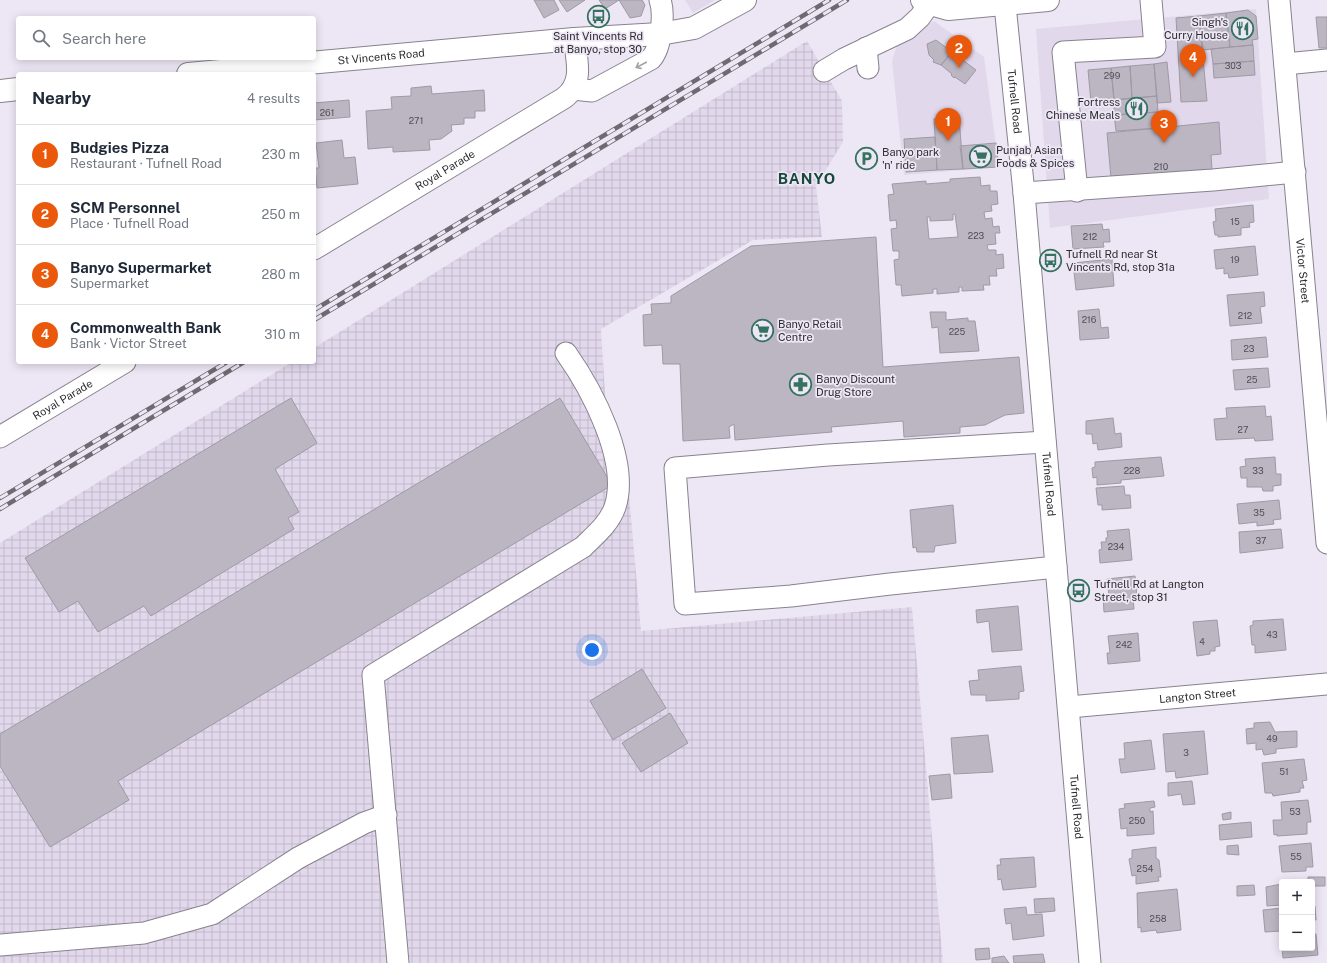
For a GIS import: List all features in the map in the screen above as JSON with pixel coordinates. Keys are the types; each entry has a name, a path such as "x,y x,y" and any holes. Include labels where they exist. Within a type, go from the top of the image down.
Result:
{"main road":[{"path":"574,39 660,34 694,28 745,0"},
{"path":"926,2 948,9 1048,0"},
{"name":"St Vincents Road","path":"210,72 574,39"},
{"path":"0,91 16,89"}],"street":[{"path":"574,39 578,75 573,89 592,91 648,61 654,55 660,34 662,15 660,0"},
{"path":"1077,191 1063,52 1155,47 1151,0"},
{"name":"Victor Street","path":"1279,0 1327,542"},
{"path":"824,71 844,59 867,58 907,29 920,17 926,2"},
{"name":"Tufnell Road","path":"1005,5 1024,194 1090,963"},
{"path":"1285,64 1327,60"},
{"name":"Royal Parade","path":"316,248 564,98 573,89"},
{"path":"1024,194 1077,191 1294,172"},
{"path":"398,963 373,675 583,547 604,526 615,508 618,483 608,434 588,387 566,353"},
{"name":"Royal Parade","path":"0,437 123,364"},
{"path":"1045,442 828,455 675,468 685,604 791,596 1056,567"},
{"name":"Langton Street","path":"1069,707 1327,684"},
{"path":"0,944 144,933 212,914 298,858 364,823 386,815"}],"shaded area":[{"path":"685,0 715,0 693,13"},
{"path":"1256,9 1269,199 1050,228 1036,29"},
{"path":"934,21 984,57 999,167 904,175 892,61 897,45"},
{"path":"807,41 842,101 843,142 816,186 822,237 753,240 601,329 606,410 625,448 641,631 912,607 943,963 0,963 0,543 289,364 316,364 316,347"}],"building":[{"path":"534,0 554,0 559,10 544,18"},
{"path":"559,0 585,0 567,12"},
{"path":"599,0 619,0 605,9"},
{"path":"619,0 642,0 645,5 641,16 630,18"},
{"name":"Singh's Curry House","path":"1248,10 1256,16 1258,39 1252,40 1253,45 1230,47 1226,13"},
{"path":"1226,13 1230,47 1203,50 1199,16"},
{"path":"1199,16 1207,101 1181,102 1176,18"},
{"path":"1316,17 1327,17 1327,48 1319,48"},
{"path":"936,40 952,52 941,65 933,62 934,60 929,55 927,44"},
{"path":"1253,45 1254,61 1213,64 1211,49"},
{"path":"952,52 976,70 965,84 955,77 954,78 951,75 952,74 941,65"},
{"path":"1254,61 1255,75 1214,78 1213,64"},
{"path":"1167,62 1171,102 1157,103 1154,64"},
{"path":"1154,64 1157,96 1132,98 1130,66"},
{"path":"1130,66 1132,98 1114,100 1111,68"},
{"path":"1111,68 1114,100 1091,102 1088,70"},
{"path":"431,86 432,94 484,90 485,111 475,111 475,118 464,118 464,124 451,125 452,131 441,139 429,140 430,150 393,152 393,147 368,149 366,111 392,109 391,97 411,96 411,88"},
{"name":"Fortress Chinese Meals","path":"1157,96 1158,112 1114,115 1114,100"},
{"path":"349,100 350,117 316,120 316,103"},
{"path":"1158,112 1159,128 1116,131 1114,115"},
{"path":"959,117 963,169 937,170 934,119"},
{"path":"1219,122 1221,154 1211,155 1212,170 1111,178 1107,133"},
{"path":"935,137 937,170 906,172 904,139"},
{"path":"342,140 344,158 355,157 358,184 317,188 316,168 319,168 316,143"},
{"name":"Punjab Asian Foods & Spices","path":"996,143 999,167 963,169 960,146"},
{"path":"980,177 981,186 990,185 990,191 997,191 998,204 991,205 992,211 984,212 985,219 992,218 993,227 999,226 1000,233 995,233 996,244 987,245 988,250 996,250 996,255 1003,254 1004,268 996,269 997,276 989,276 990,285 983,285 984,290 962,291 962,287 959,287 959,292 937,294 937,289 933,289 933,293 902,296 901,285 896,285 894,260 899,259 899,251 893,251 891,229 897,228 896,220 890,221 888,195 894,194 892,184 926,181 926,184 950,182 950,179","holes":["953,214 955,214 958,237 929,239 927,217 930,217 930,221 953,220"]},
{"path":"1253,205 1254,222 1249,223 1250,227 1241,228 1241,235 1218,237 1218,235 1215,235 1213,222 1216,221 1215,209"},
{"path":"1102,224 1103,230 1109,229 1110,242 1103,242 1104,247 1073,249 1071,226"},
{"name":"Banyo Retail Centre","path":"876,237 883,367 1019,357 1024,413 1005,415 985,425 960,427 960,433 904,437 903,421 831,427 832,432 735,440 734,424 729,427 730,438 683,441 680,364 663,364 662,345 644,346 643,315 652,314 651,304 671,303 671,296 751,246"},
{"path":"1255,246 1258,275 1229,278 1228,273 1224,274 1224,268 1216,269 1214,250"},
{"path":"1112,259 1114,286 1076,290 1073,263"},
{"path":"1264,292 1265,306 1260,307 1262,323 1230,326 1227,295"},
{"path":"1099,309 1101,328 1108,327 1109,338 1080,340 1078,311"},
{"path":"930,312 946,312 946,320 968,318 968,321 975,321 979,351 940,353 938,327 932,328"},
{"path":"1266,337 1268,357 1232,360 1231,340"},
{"path":"1268,368 1270,387 1235,390 1233,370"},
{"path":"291,398 317,443 275,469 299,512 288,518 294,529 151,616 144,606 98,632 78,601 59,612 25,558"},
{"path":"560,398 612,485 118,781 129,800 50,847 0,766 0,734"},
{"path":"1265,406 1266,417 1271,416 1273,440 1255,441 1254,438 1216,440 1214,419 1227,418 1226,408"},
{"path":"1113,418 1115,434 1121,433 1122,447 1098,450 1097,443 1093,444 1092,434 1086,434 1086,421"},
{"path":"1161,457 1164,476 1121,480 1121,483 1097,485 1097,477 1093,478 1092,468 1095,467 1095,462"},
{"path":"1275,457 1276,474 1281,474 1281,485 1273,486 1273,491 1263,491 1262,487 1247,487 1247,478 1241,478 1240,467 1246,466 1245,459"},
{"path":"1124,486 1125,495 1130,495 1131,508 1102,510 1102,505 1098,505 1096,488"},
{"path":"1279,500 1281,519 1273,520 1274,524 1257,526 1257,522 1239,524 1237,504"},
{"path":"953,505 956,543 935,546 934,552 917,552 916,547 913,548 910,510"},
{"path":"1129,529 1132,560 1100,563 1099,550 1102,549 1101,542 1106,542 1106,538 1108,537 1107,531"},
{"path":"1281,529 1283,548 1240,553 1239,532"},
{"path":"1135,576 1137,597 1133,598 1134,609 1104,612 1103,597 1109,596 1107,579"},
{"path":"1018,606 1022,650 992,652 989,621 977,623 976,610"},
{"path":"1283,619 1286,650 1255,653 1255,645 1252,645 1250,626 1253,625 1253,621"},
{"path":"1217,620 1220,646 1215,647 1215,651 1210,651 1210,654 1197,656 1193,622"},
{"path":"1138,633 1140,661 1108,664 1107,653 1110,653 1108,636"},
{"path":"1021,666 1024,691 1019,692 1019,699 986,701 986,695 971,695 969,681 979,680 978,670"},
{"path":"642,669 666,708 613,740 590,701"},
{"path":"670,713 688,743 641,772 622,743"},
{"path":"1270,722 1275,732 1297,731 1297,747 1276,749 1276,753 1264,755 1262,749 1256,750 1256,743 1247,744 1246,729 1254,728 1254,723"},
{"path":"1204,731 1208,774 1176,778 1175,771 1166,772 1163,734"},
{"path":"988,735 993,772 954,774 951,738"},
{"path":"1151,740 1155,769 1121,773 1119,759 1125,759 1124,743"},
{"path":"1304,759 1307,780 1302,781 1304,788 1300,788 1300,792 1273,796 1272,793 1265,793 1262,763"},
{"path":"950,774 952,798 932,800 929,776"},
{"path":"1192,781 1195,804 1183,805 1181,794 1168,796 1168,783"},
{"path":"1308,800 1311,822 1307,822 1307,834 1274,835 1273,820 1282,820 1281,802"},
{"path":"1154,801 1155,807 1150,808 1150,812 1153,811 1154,834 1127,836 1127,828 1121,829 1119,809 1125,808 1124,804"},
{"path":"1231,812 1231,819 1223,820 1222,814"},
{"path":"1251,822 1252,837 1220,840 1219,825"},
{"path":"1311,843 1313,867 1306,867 1306,871 1282,872 1279,846"},
{"path":"1238,845 1239,855 1227,854 1227,846"},
{"path":"1156,847 1156,858 1159,860 1161,877 1158,877 1159,881 1136,884 1136,875 1132,876 1129,859 1132,858 1132,850"},
{"path":"1034,857 1036,887 1003,890 1001,879 998,880 997,865 1001,865 1000,859"},
{"path":"1308,877 1325,877 1325,886 1315,886 1315,879 1308,879"},
{"path":"1254,885 1255,895 1237,896 1237,886"},
{"path":"1279,885 1279,905 1267,906 1266,887"},
{"path":"1177,889 1181,930 1157,933 1156,930 1141,932 1141,927 1138,928 1137,893"},
{"path":"1054,898 1055,911 1035,913 1034,899"},
{"path":"1026,907 1027,915 1042,914 1044,936 1013,940 1011,923 1006,924 1004,909"},
{"path":"1279,908 1279,931 1265,932 1263,910"},
{"path":"1315,934 1318,955 1283,958 1282,951 1315,951"},
{"path":"989,948 990,959 976,960 975,949"},
{"path":"1043,954 1045,963 1014,963 1013,956"},
{"path":"1004,956 1009,963 992,963 992,958"}],"railway":[{"path":"316,309 829,0"},
{"path":"316,319 847,0"},
{"path":"0,498 224,364"},
{"path":"0,509 241,364"}],"place":[{"name":"Saint Vincents Rd at Banyo, stop 30","path":"598,16"},
{"name":"Singh's Curry House","path":"1243,28"},
{"name":"SCM Personnel","path":"959,68"},
{"name":"Commonwealth Bank","path":"1193,77"},
{"name":"Fortress Chinese Meals","path":"1136,108"},
{"name":"Budgies Pizza","path":"948,141"},
{"name":"Banyo Supermarket","path":"1164,143"},
{"name":"Punjab Asian Foods & Spices","path":"980,156"},
{"name":"Banyo park 'n' ride","path":"867,158"},
{"name":"Tufnell Rd near St Vincents Rd, stop 31a","path":"1050,260"},
{"name":"Banyo Retail Centre","path":"763,330"},
{"name":"Banyo Discount Drug Store","path":"800,385"},
{"name":"Tufnell Rd at Langton Street, stop 31","path":"1079,590"}],"district":[{"name":"BANYO","path":"807,178"}]}
